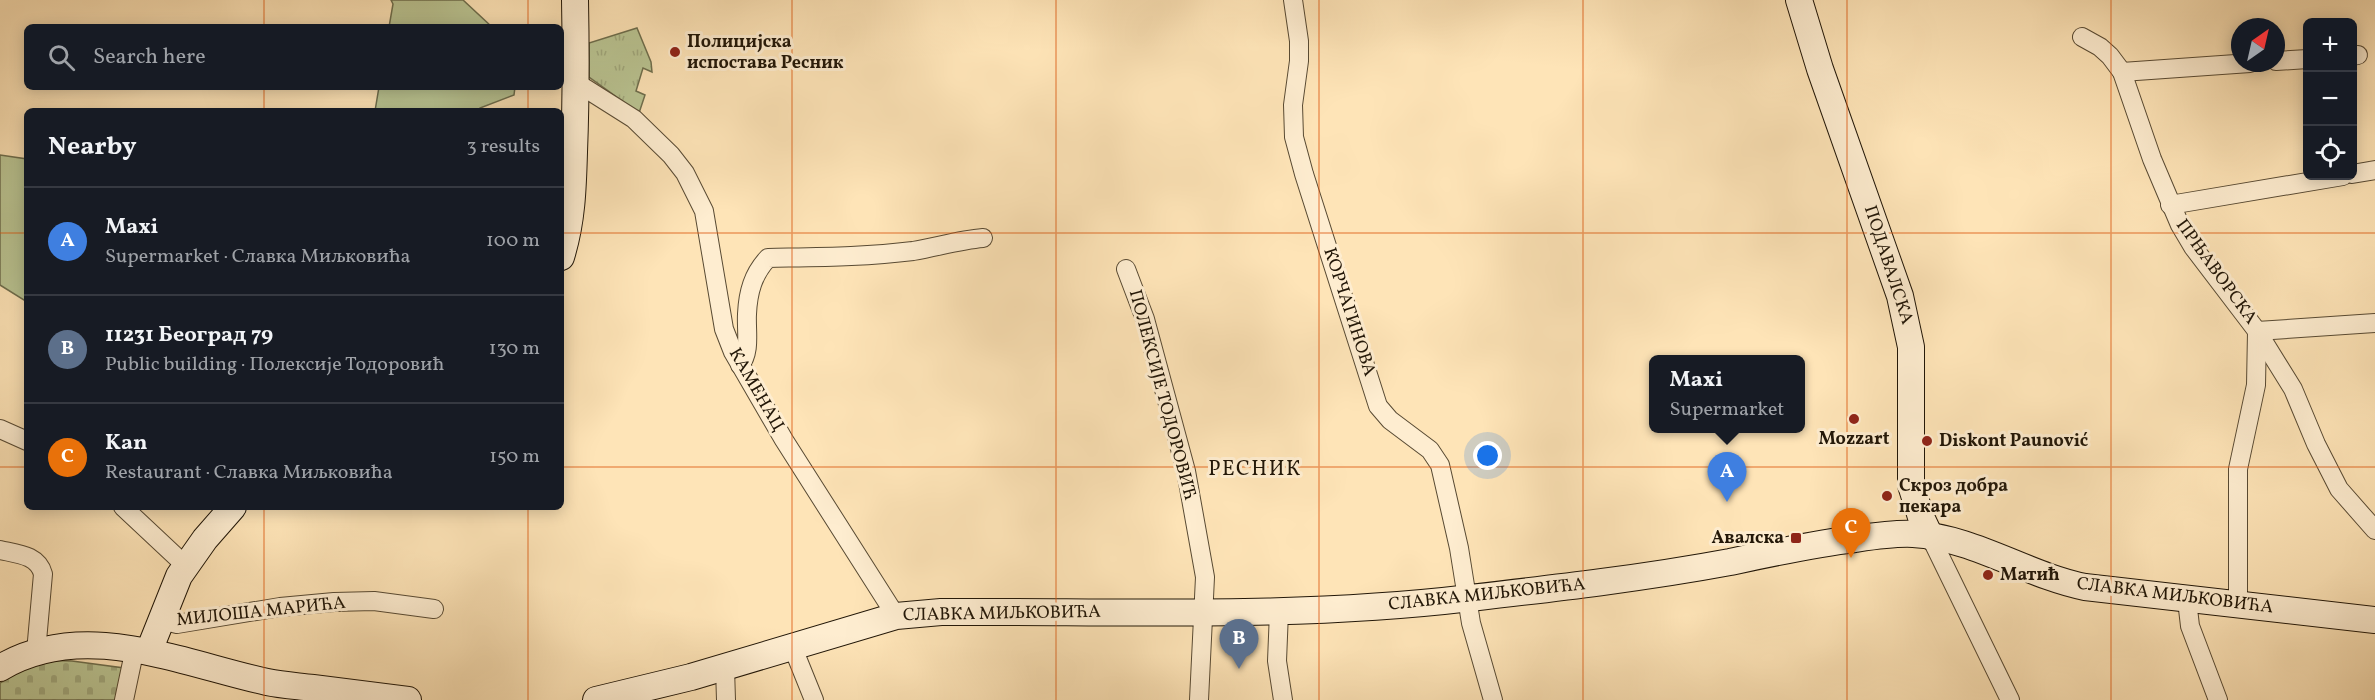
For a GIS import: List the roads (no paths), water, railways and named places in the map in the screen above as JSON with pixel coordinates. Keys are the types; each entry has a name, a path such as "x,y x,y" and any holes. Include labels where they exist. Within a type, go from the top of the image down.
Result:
{"street":[{"path":"564,246 571,220 577,83 575,0"},
{"name":"КОРЧАГИНОВА","path":"1293,0 1299,41 1293,105 1294,137 1304,174 1378,406 1390,420 1430,450 1440,465 1474,639 1493,700"},
{"name":"ПОДАВАЛСКА","path":"1799,0 1820,69 1900,296 1908,327 1912,368 1911,485 1921,517 2010,700"},
{"name":"ПРЊАВОРСКА","path":"2082,38 2100,47 2122,72 2170,205 2193,247 2257,331 2256,385 2238,469 2238,605"},
{"path":"2285,60 2303,59"},
{"path":"2122,72 2231,64"},
{"name":"КАМЕНАЦ","path":"577,83 634,119 671,155 685,173 704,211 724,329 740,365 896,616"},
{"path":"2357,173 2375,170"},
{"path":"2170,205 2319,180"},
{"path":"740,365 745,357 748,297 753,279 768,258 877,254 982,238"},
{"name":"ПОЛЕКСИЈЕ ТОДОРОВИЋ","path":"1126,269 1145,319 1186,471 1205,577 1199,700"},
{"path":"2375,323 2257,331 2293,390 2316,444 2339,489 2375,530"},
{"path":"0,429 24,440"},
{"path":"126,510 186,566"},
{"path":"124,700 142,649 160,620 186,566 231,510"},
{"name":"СЛАВКА МИЉКОВИЋА","path":"601,700 725,668 896,616 941,612 1279,612 1387,607 1607,582 1723,563 1820,543 1891,534 1930,536 1985,550 2079,586 2375,620"},
{"path":"0,550 31,558 40,565 43,574 36,652"},
{"path":"2187,600 2190,626 2218,700"},
{"name":"МИЛОША МАРИЋА","path":"160,620 177,624 280,607 334,602 374,601 434,609"},
{"path":"1279,612 1277,661 1283,700"},
{"path":"0,668 36,652 78,645 142,649 270,683 364,697 408,700"},
{"path":"793,648 814,700"},
{"path":"725,668 726,700"}],"place":[{"name":"Полицијска испостава Ресник","path":"675,52"},
{"name":"Mozzart","path":"1854,419"},
{"name":"Diskont Paunović","path":"1927,441"},
{"name":"Скроз добра пекара","path":"1887,496"},
{"name":"Maxi","path":"1727,502"},
{"name":"Авалска","path":"1796,538"},
{"name":"Kan","path":"1851,558"},
{"name":"Матић","path":"1988,575"},
{"name":"11231 Београд 79","path":"1239,669"}],"district":[{"name":"РЕСНИК","path":"1255,469"}]}
